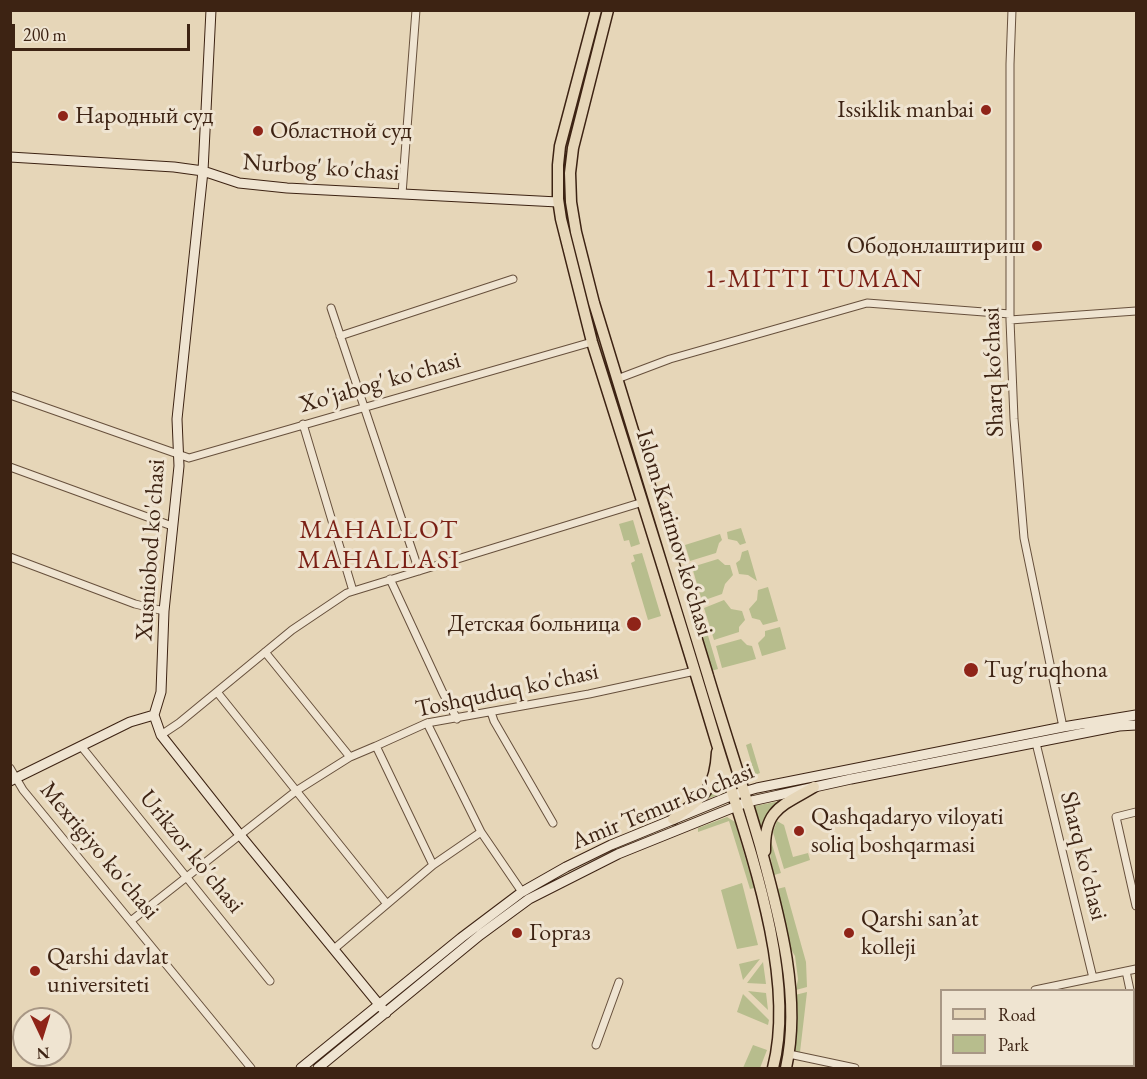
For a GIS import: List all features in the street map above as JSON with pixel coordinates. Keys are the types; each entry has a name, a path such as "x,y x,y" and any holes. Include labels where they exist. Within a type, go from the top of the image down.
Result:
{"main road":[{"name":"Xusniobod ko'chasi","path":"154,715 161,692 164,611 179,466 177,419 203,171 211,10"},
{"name":"Islom Karimov ko‘chasi","path":"596,10 560,146 558,202 592,342 717,743 766,869 776,906 789,986 791,1016 786,1068"},
{"name":"Islom Karimov ko‘chasi","path":"608,10 573,148 570,173 571,202 594,303 740,799 775,965 780,1012 773,1068"},
{"name":"Nurbog' ko'chasi","path":"10,157 174,167 203,171 239,183 558,202"},
{"path":"582,307 587,309 594,303"},
{"path":"12,780 130,722 154,715 161,735 383,1009"},
{"name":"Amir Temur ko'chasi","path":"318,1068 461,938 522,892 566,867 673,819 831,772 1063,727 1137,716"},
{"name":"Amir Temur ko'chasi","path":"301,1068 530,899 618,854 740,799 814,787 1119,726 1137,725"},
{"path":"673,819 699,799 712,783 717,743"},
{"path":"766,869 765,836 768,821 781,806 814,787"}],"street":[{"path":"402,194 416,10"},
{"name":"Sharq ko‘chasi","path":"1012,10 1010,317 1014,418 1024,538 1063,727"},
{"path":"340,336 513,279"},
{"path":"617,379 670,359 867,303 1010,317 1137,311"},
{"path":"331,308 419,571"},
{"name":"Xo'jabog' ko'chasi","path":"178,455 189,458 592,342"},
{"path":"10,395 178,455"},
{"path":"303,424 353,591"},
{"path":"10,467 172,526"},
{"path":"161,735 179,723 292,630 347,593 643,502"},
{"path":"10,557 135,604 164,611"},
{"path":"390,579 457,719"},
{"path":"265,652 350,758"},
{"name":"Toshquduq ko'chasi","path":"132,920 296,791 350,758 427,723 600,692 695,671"},
{"path":"217,692 387,904"},
{"path":"491,712 494,721 554,823"},
{"path":"427,723 482,832 522,892"},
{"name":"Sharq ko'chasi","path":"1036,743 1093,978"},
{"name":"Urikzor ko'chasi","path":"81,746 270,981"},
{"path":"376,746 433,865"},
{"name":"Mexrigiyo ko'chasi","path":"10,768 12,780 23,790 132,920 251,1068"},
{"path":"1137,812 1116,817 1137,906"},
{"path":"334,949 433,865 482,832"},
{"path":"1044,989 1137,969"},
{"path":"1126,971 1130,989"},
{"path":"596,1045 619,982"},
{"path":"789,1054 855,1068"}],"green space":[{"path":"633,520 640,544 631,547 629,540 624,541 619,524"},
{"path":"741,528 746,543 740,545 737,541 728,539 727,532"},
{"path":"720,534 722,540 716,553 690,561 685,545"},
{"path":"748,550 757,581 748,575 739,574 736,563 740,560 742,552"},
{"path":"642,553 661,616 648,620 631,563 635,561 633,555"},
{"path":"718,559 725,565 730,565 733,575 725,584 722,594 702,601 692,567"},
{"path":"693,585 718,669 711,671 690,600 690,586"},
{"path":"768,587 778,621 763,625 760,620 752,618 749,609 757,600 758,590"},
{"path":"724,600 731,609 742,611 745,620 739,627 739,632 714,640 704,608"},
{"path":"780,627 786,649 762,656 758,643 765,636 765,631"},
{"path":"741,639 747,645 752,646 756,659 722,668 716,646"},
{"path":"751,743 760,773 755,775 746,745"},
{"path":"719,768 726,792 702,801 715,786"},
{"path":"786,800 762,836 754,806"},
{"path":"727,817 735,822 754,888 750,889 729,821 698,832 698,828"},
{"path":"777,821 784,825 793,857 808,853 810,860 784,869 773,832"},
{"path":"769,835 781,873 774,875 768,843"},
{"path":"742,883 758,945 737,949 721,890"},
{"path":"785,887 806,962 807,987 796,990 798,979 795,956 789,946 777,889"},
{"path":"760,959 743,980 739,964"},
{"path":"763,962 766,984 747,983"},
{"path":"748,991 766,993 768,1010"},
{"path":"807,992 800,1052 794,1051 797,1016 795,995"},
{"path":"743,994 769,1020 768,1025 737,1012"},
{"path":"753,1045 767,1050 760,1068 743,1068"}],"place":[{"name":"Issiklik manbai","path":"986,110"},
{"name":"Народный суд","path":"63,116"},
{"name":"Областной суд","path":"258,131"},
{"name":"Ободонлаштириш","path":"1037,246"},
{"name":"Детская больница","path":"634,624"},
{"name":"Tug'ruqhona","path":"971,670"},
{"name":"Qashqadaryo viloyati soliq boshqarmasi","path":"799,831"},
{"name":"Горгаз","path":"517,933"},
{"name":"Qarshi san’at kolleji","path":"849,933"},
{"name":"Qarshi davlat universiteti","path":"35,971"}],"district":[{"name":"1-MITTI TUMAN","path":"814,280"},
{"name":"MAHALLOT MAHALLASI","path":"379,546"}]}
